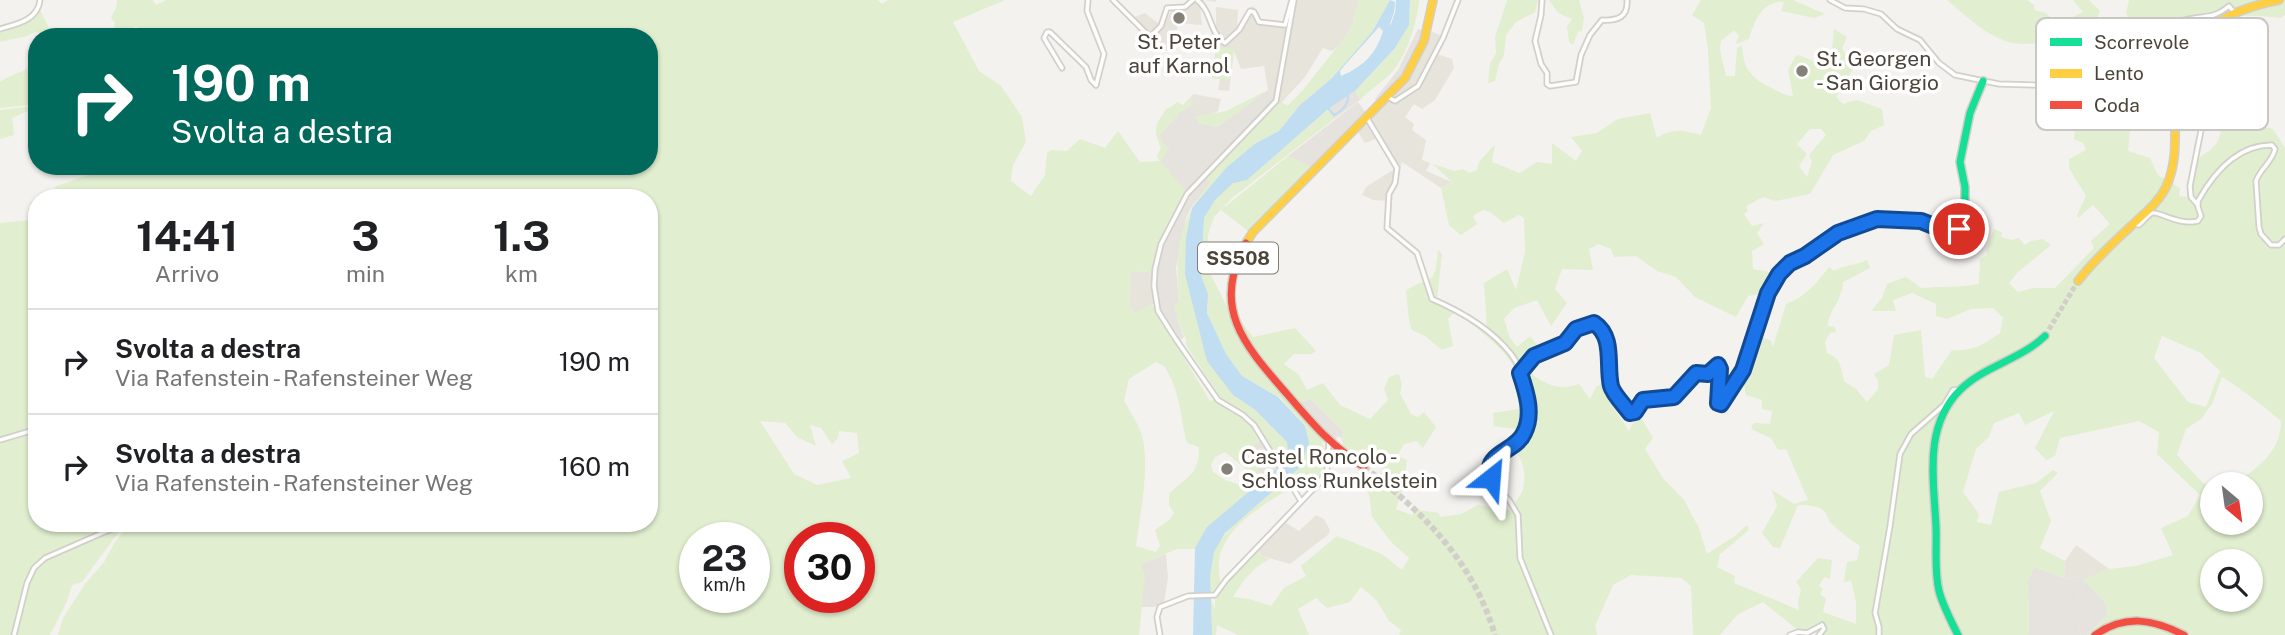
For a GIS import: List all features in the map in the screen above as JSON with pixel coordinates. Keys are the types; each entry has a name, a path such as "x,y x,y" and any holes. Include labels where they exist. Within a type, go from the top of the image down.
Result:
{"main road":[{"path":"1367,117 1405,78 1416,60 1426,38 1433,0"},
{"path":"2222,18 2233,11 2279,0"},
{"path":"1520,373 1534,356 1565,343 1576,329 1594,323 1602,329 1608,348 1611,387 1630,413 1635,412 1643,400 1674,397 1696,373 1708,374 1718,365 1718,403 1721,404 1743,370 1768,293 1779,274 1790,263 1838,233 1877,219 1921,221 1952,231 1963,226 1965,187 1960,162 1970,113 1983,81"},
{"name":"SS508","path":"1364,467 1336,451 1254,357 1241,338 1231,308 1232,278 1240,253 1253,232 1367,117"},
{"path":"2078,281 2098,257 2161,196 2173,169 2176,130"},
{"path":"1958,635 1941,598 1936,576 1932,459 1934,438 1941,417 1961,389 1985,372 2028,350 2045,336"},
{"path":"2095,635 2114,622 2136,618 2161,622 2184,635"}],"street":[{"path":"0,29 26,21 38,10 40,0"},
{"path":"1062,68 1044,38 1047,32 1086,67 1096,85 1104,54 1087,11 1088,0"},
{"path":"1113,0 1150,37 1161,26 1167,8 1185,7 1195,0 1204,6 1216,36 1225,43 1239,30 1250,11 1254,12 1259,22 1286,25 1293,0"},
{"path":"1293,0 1279,92 1274,103 1187,194 1161,244 1154,286 1158,311 1218,400 1249,419 1293,484 1301,501"},
{"path":"1388,97 1395,101 1418,86 1443,38 1458,0"},
{"path":"1542,0 1536,47 1550,86 1576,82 1580,57 1590,35 1602,20 1616,20 1624,15 1627,9 1626,0"},
{"path":"1830,0 1845,8 1864,9 1881,14 1898,29 1920,40 1946,70 1955,75 2006,85 2036,86"},
{"path":"2207,18 2214,17 2229,6 2233,11"},
{"path":"1367,117 1397,168 1395,183 1389,194 1387,229 1417,253 1432,299 1452,307 1490,335 1510,353 1520,373 1528,396 1526,429 1514,446 1492,459 1488,469 1495,486 1509,500 1518,515 1520,558 1551,635"},
{"path":"2133,224 2139,225 2155,213 2178,222 2195,222 2201,216 2191,197 2191,181 2201,130"},
{"path":"2197,204 2210,179 2221,167 2248,152 2272,145 2275,154 2256,181 2259,227 2260,234 2271,245 2279,245 2285,239"},
{"path":"1879,635 1880,627 1875,613 1900,454 1912,434 1944,405 1953,390 1961,389"},
{"path":"0,440 28,432"},
{"path":"1160,635 1157,617 1160,607 1193,595 1214,595 1319,483 1336,451"},
{"path":"14,635 27,583 39,563 54,552 106,532"},
{"path":"1790,635 1807,633 1822,625 1824,629 1819,635"}],"shaded area":[{"path":"1191,0 1205,0 1200,5 1202,25 1177,23 1177,36 1172,38 1172,49 1158,53 1157,38 1132,18 1145,13 1159,24 1165,24 1172,7"},
{"path":"1289,0 1359,0 1353,23 1341,44 1332,51 1323,48 1305,77 1281,103 1276,101 1268,90 1264,66 1241,69 1234,51 1229,91 1218,90 1220,79 1212,78 1216,47 1216,7 1238,10 1237,29 1249,8 1254,6 1259,21 1284,24"},
{"path":"1418,29 1426,31 1415,59 1397,84 1378,103 1375,99 1398,70"},
{"path":"1428,30 1445,37 1437,54 1452,59 1454,68 1435,100 1422,109 1414,104 1405,117 1414,124 1412,130 1426,140 1422,160 1430,163 1426,171 1452,182 1441,188 1402,162 1390,201 1373,200 1362,195 1366,187 1396,168 1378,138 1365,143 1356,129 1380,105"},
{"path":"1268,90 1276,101 1210,183 1186,218 1176,268 1179,303 1156,303 1154,271 1160,161 1169,149 1158,137 1180,112 1190,106 1199,123 1217,127"},
{"path":"1355,91 1360,100 1334,119 1327,110"},
{"path":"1193,94 1221,99 1218,111 1195,117 1190,106"},
{"path":"1358,102 1366,113 1323,161 1320,158 1311,167 1288,156"},
{"path":"1154,271 1156,303 1135,313 1129,306 1131,272"},
{"path":"1159,303 1174,303 1184,337 1178,342 1165,323"},
{"path":"1310,399 1344,432 1341,438 1338,436 1335,441 1296,403"},
{"path":"1261,438 1278,467 1263,480 1248,451"},
{"path":"1316,515 1324,519 1330,530 1329,534 1290,564 1262,556 1256,549 1283,521 1299,531"},
{"path":"2076,545 2109,569 2084,580 2064,578 2065,561"},
{"path":"1166,554 1168,578 1164,603 1154,607 1142,607 1141,564"},
{"path":"2034,567 2064,578 2084,580 2077,599 2081,635 2029,635 2028,580"},
{"path":"2084,580 2105,603 2107,611 2106,616 2087,635 2081,635 2077,599"}],"green space":[{"path":"117,0 153,0 156,5 166,0 878,0 882,4 888,0 1005,0 953,22 979,71 1001,86 1022,117 1026,142 1013,165 1011,181 1031,196 1045,175 1047,153 1051,150 1067,151 1080,139 1105,148 1118,131 1140,162 1159,161 1157,155 1161,148 1156,135 1157,123 1167,108 1177,102 1183,105 1193,94 1190,106 1180,112 1158,137 1169,149 1160,161 1187,192 1161,244 1154,271 1131,272 1129,306 1135,313 1151,304 1210,401 1215,400 1249,422 1261,438 1248,451 1263,480 1207,528 1195,549 1177,549 1141,564 1145,575 1139,635 58,635 63,618 123,532 658,532 658,189 54,189 56,186 88,175 658,175 658,28 114,28 115,23 111,18","holes":["1156,362 1164,366 1176,394 1187,443 1199,447 1197,464 1191,475 1169,494 1169,505 1174,513 1155,530 1160,546 1156,552 1136,546 1145,458 1142,434 1124,401 1129,379","760,421 785,423 797,437 816,446 810,425 821,428 832,444 838,438 839,431 857,433 859,453 842,461 851,478 817,485 794,474","1225,452 1248,471 1251,479 1240,485 1213,472 1211,465 1215,457"]},
{"path":"1359,0 1390,0 1372,32 1332,78 1300,105 1279,131 1256,143 1194,206 1209,183 1207,173 1276,101 1288,105 1302,91 1346,36 1353,23"},
{"path":"1410,0 1419,0 1405,51 1395,69 1360,100 1355,91 1395,48 1409,25"},
{"path":"1507,0 1538,0 1535,12 1516,22 1506,35 1504,55 1495,81 1488,83 1490,64 1496,53 1495,37"},
{"path":"1549,0 1579,0 1584,18 1582,31 1578,32 1573,45 1569,42 1567,27 1572,19 1558,13"},
{"path":"1701,0 1793,0 1825,14 1814,18 1781,11 1784,2 1776,2 1765,8 1756,19 1749,39 1736,44 1739,36 1734,30 1721,41 1726,76 1735,76 1737,48 1742,45 1746,67 1754,76 1780,92 1793,96 1788,70 1795,57 1798,55 1821,64 1831,58 1834,29 1847,37 1842,48 1846,56 1856,57 1852,71 1836,97 1843,104 1857,100 1882,109 1884,125 1871,131 1864,141 1833,155 1810,194 1776,201 1763,197 1746,206 1748,211 1744,214 1752,226 1764,223 1757,233 1764,244 1752,251 1753,269 1774,273 1776,291 1748,296 1736,317 1695,297 1676,277 1657,271 1636,256 1614,257 1611,249 1598,244 1589,249 1593,270 1562,269 1555,289 1567,303 1551,326 1537,300 1514,308 1504,319 1510,338 1517,347 1530,336 1542,351 1529,362 1530,373 1542,381 1559,387 1579,384 1590,399 1596,387 1612,377 1614,390 1623,398 1613,407 1629,431 1638,412 1653,438 1645,449 1662,477 1684,500 1699,528 1707,554 1747,525 1749,530 1720,554 1717,567 1735,576 1734,583 1799,610 1801,589 1796,582 1818,558 1832,560 1830,579 1824,577 1819,586 1823,589 1820,594 1826,599 1823,612 1856,624 1856,602 1851,581 1844,582 1847,562 1857,560 1860,546 1833,525 1825,512 1809,505 1798,505 1780,548 1773,547 1762,533 1777,506 1772,490 1794,504 1808,500 1786,449 1778,450 1771,438 1753,430 1751,426 1755,423 1770,424 1772,411 1762,409 1762,400 1746,395 1741,370 1752,333 1771,341 1773,347 1786,304 1810,289 1829,267 1834,271 1867,260 1870,268 1843,282 1828,326 1835,327 1836,332 1830,333 1825,342 1827,353 1839,362 1845,382 1856,389 1867,402 1878,389 1878,380 1874,374 1889,365 1894,335 1921,330 1925,377 1932,379 1952,350 1966,350 1978,346 2000,333 2003,318 1993,308 1971,309 1947,319 1936,316 1936,304 1912,293 1893,300 1896,311 1871,311 1882,298 1887,284 1906,277 1921,288 1979,284 1980,259 1987,255 1986,250 1994,229 2002,232 2001,237 2012,240 2019,238 2025,245 2043,239 2051,245 2018,272 2009,283 2018,292 2033,288 2055,288 2094,248 2091,241 2110,224 2093,205 2078,218 2086,196 2069,168 2069,159 2086,150 2083,143 2074,139 2075,130 2130,130 2128,151 2150,158 2158,175 2180,188 2179,196 2187,197 2194,161 2212,149 2221,130 2268,130 2268,128 2273,129 2285,148 2285,635 2087,635 2106,616 2105,603 2084,580 2109,569 2136,566 2173,555 2161,528 2188,516 2200,495 2157,454 2159,432 2139,421 2060,438 2055,456 2046,460 2035,448 2054,411 2025,425 2019,413 1994,423 1989,437 1976,449 1963,492 1979,514 1977,522 1991,525 1999,492 2036,483 2053,470 2058,473 2040,491 2051,521 2040,548 2065,561 2064,578 2034,567 2028,580 2029,635 1817,635 1820,632 1818,630 1808,635 1763,602 1738,614 1720,635 1693,635 1691,586 1681,578 1631,575 1613,585 1595,626 1597,635 1399,635 1401,630 1389,621 1377,601 1361,587 1350,602 1327,608 1316,598 1298,609 1309,635 1238,635 1217,625 1216,635 1212,635 1209,583 1214,553 1228,531 1251,508 1299,468 1305,426 1279,397 1242,376 1226,354 1207,313 1208,294 1201,275 1204,218 1215,200 1233,182 1247,180 1327,110 1334,119 1232,198 1214,217 1208,235 1208,269 1228,309 1233,327 1237,316 1253,337 1295,328 1316,351 1311,354 1294,354 1284,364 1299,375 1307,390 1323,383 1340,405 1370,419 1388,400 1384,389 1389,377 1399,374 1402,385 1400,393 1411,414 1418,417 1424,412 1436,427 1423,448 1416,441 1404,444 1397,456 1407,460 1405,480 1396,509 1411,515 1418,510 1439,513 1440,517 1461,514 1478,505 1510,510 1524,484 1522,463 1514,450 1521,430 1494,426 1493,413 1518,409 1525,404 1519,376 1503,352 1459,314 1453,314 1448,319 1453,346 1442,350 1425,336 1412,330 1406,291 1433,276 1438,250 1442,254 1437,298 1487,330 1484,283 1507,269 1516,290 1525,252 1524,218 1519,215 1504,223 1483,210 1473,216 1477,224 1461,235 1449,225 1441,188 1452,182 1433,164 1454,171 1463,169 1469,173 1477,170 1479,162 1495,144 1492,162 1520,173 1537,162 1552,164 1552,143 1576,161 1582,151 1571,137 1597,133 1618,119 1650,113 1657,138 1678,131 1701,135 1711,108 1704,23 1692,15","holes":["1810,129 1821,129 1826,135 1809,155 1812,161 1807,177 1799,166 1807,154 1797,144","2162,336 2201,353 2220,371 2206,407 2188,402 2154,358","1265,365 1296,403 1310,399 1344,432 1341,438 1344,446 1383,469 1373,483 1358,470 1369,494 1372,517 1392,543 1409,558 1402,570 1382,554 1337,536 1301,566 1306,576 1284,588 1271,606 1233,597 1248,575 1270,559 1262,556 1256,549 1215,595 1215,610 1210,595 1220,582 1220,554 1230,535 1246,518 1295,485 1306,490 1321,476 1326,462 1321,439 1263,367","2222,377 2281,421 2280,432 2272,451 2251,472 2263,472 2263,536 2200,536 2200,480 2177,455 2186,429 2201,419 2212,404"]},
{"path":"1947,0 2027,0 2034,5 2034,10 2046,13 2051,18 2036,18 2036,43 2023,44 1999,38 1988,32"},
{"path":"2073,0 2089,0 2100,11 2098,18 2070,18 2083,12"},
{"path":"2129,0 2285,0 2285,15 2280,18 2128,18 2126,13"},
{"path":"40,10 49,28 28,28 27,36 0,42 0,30 3,32 22,25"},
{"path":"1216,47 1234,49 1230,80 1212,78"},
{"path":"28,68 28,105 0,108 0,82"},
{"path":"1268,90 1217,127 1199,123 1195,117 1226,111"},
{"path":"28,107 28,111 12,118 14,135 0,139 0,110"},
{"path":"1288,156 1314,168 1249,232 1221,210"},
{"path":"1192,210 1185,274 1233,395 1254,409 1288,443 1289,458 1282,464 1251,417 1224,403 1186,345 1174,303 1179,302 1178,253 1184,226"},
{"path":"28,220 28,430 0,438 0,223"},
{"path":"28,433 28,532 101,532 90,537 91,540 109,532 119,532 82,582 72,585 50,635 0,635 0,441"}],"water":[{"path":"1390,0 1395,2 1391,28 1400,20 1404,0 1410,0 1409,25 1395,48 1355,91 1327,110 1247,180 1233,183 1215,200 1204,218 1201,275 1208,294 1207,313 1226,354 1242,376 1278,397 1305,426 1309,443 1299,468 1225,533 1214,552 1210,576 1212,635 1193,635 1195,548 1207,527 1289,458 1287,442 1254,409 1233,395 1207,361 1185,274 1186,238 1192,208 1226,168 1256,143 1279,131 1300,105 1332,78 1372,32","holes":["1379,27 1383,31 1368,58 1341,76 1343,67"]}],"waterway":[{"path":"1391,36 1399,13 1400,0"},
{"path":"1328,108 1334,115 1340,111 1346,104 1348,94"}],"tunnel":[{"path":"2045,336 2078,281"},
{"path":"1364,467 1426,520 1443,540 1474,584 1495,635"}],"traffic: fast":[{"path":"1842,232 1877,219 1921,221 1952,231 1963,226 1965,187 1960,162 1970,113 1983,81"},
{"path":"1958,635 1939,591 1937,575 1933,455 1940,420 1960,390 2045,336"}],"traffic: slow":[{"path":"1246,243 1253,232 1405,78 1424,41 1433,0"},
{"path":"2225,18 2279,0"},
{"path":"2078,281 2163,193 2174,160 2175,130"},
{"path":"1520,373 1534,356 1565,343 1576,329 1594,323 1604,337 1612,390 1630,413 1635,412 1643,400 1678,393 1696,373 1708,374 1718,365 1721,404 1742,372 1762,307 1779,274 1842,232"}],"traffic: jam":[{"path":"1246,243 1231,287 1232,307 1237,325 1258,359 1314,424 1331,442 1364,467"},
{"path":"2095,635 2117,624 2139,621 2161,625 2184,635"}],"place":[{"name":"St. Peter auf Karnol","path":"1179,18"},
{"name":"St. Georgen - San Giorgio","path":"1802,71"},
{"name":"Castel Roncolo - Schloss Runkelstein","path":"1227,469"}],"route":[{"path":"1491,478 1488,469 1492,459 1514,446 1526,429 1528,396 1520,373 1534,356 1567,341 1577,328 1594,323 1602,329 1608,348 1611,387 1630,413 1633,414 1640,402 1647,398 1674,397 1696,373 1708,374 1716,365 1720,369 1718,403 1721,404 1743,370 1768,293 1779,274 1790,263 1838,233 1877,219 1921,221 1944,230 1959,229"}]}
